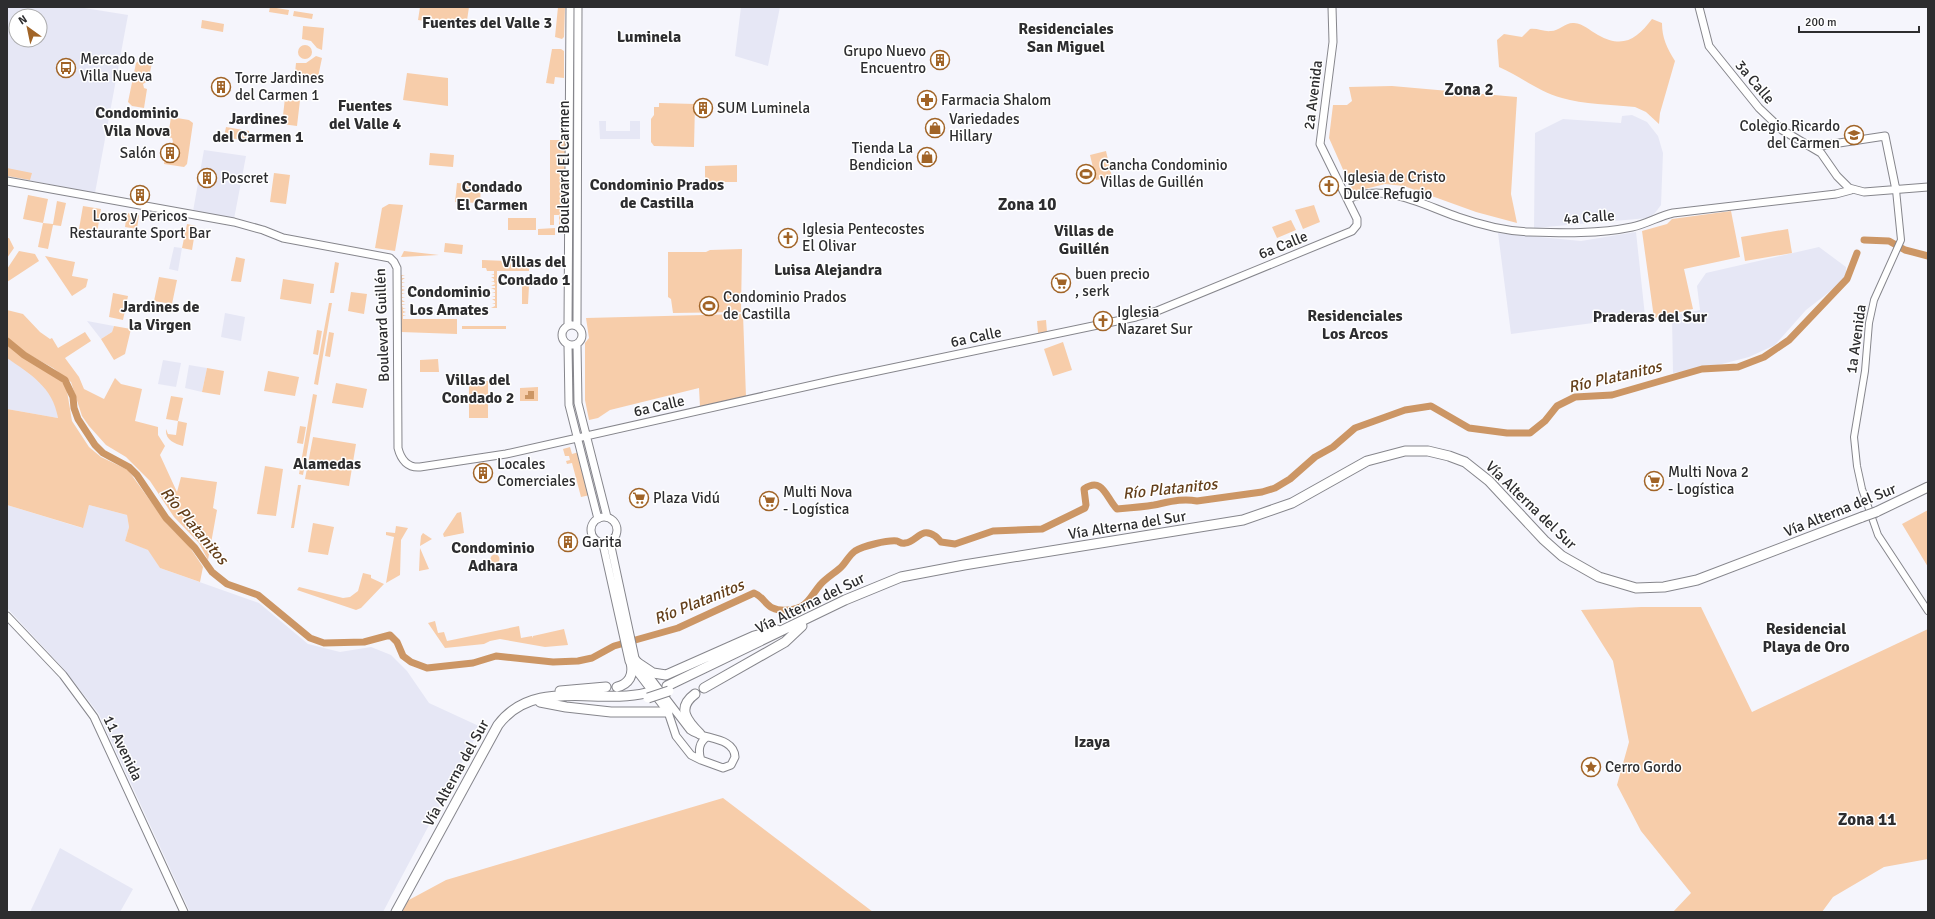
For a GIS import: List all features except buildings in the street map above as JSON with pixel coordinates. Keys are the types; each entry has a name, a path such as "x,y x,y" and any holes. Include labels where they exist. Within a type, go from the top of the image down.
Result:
{"highway":[{"name":"Vía Alterna del Sur","path":"668,689 852,597 901,577 964,565 1235,522 1255,517 1292,502 1367,460 1392,454 1417,451 1449,456 1465,462 1562,556 1599,577 1636,588 1664,587 1697,580 1863,519 1928,492"},
{"name":"Vía Alterna del Sur","path":"402,912 501,728 509,719 521,710 540,702 564,700 616,702 647,696 668,689 853,601 911,579 1244,525 1280,513 1365,466 1392,458 1416,455 1448,460 1468,469 1487,482"},
{"name":"Vía Alterna del Sur","path":"1876,514 1928,487"},
{"path":"704,688 785,642 802,626"},
{"path":"632,659 653,673 666,674 754,636 786,629"},
{"path":"617,687 624,684 630,677 632,659"},
{"path":"503,719 514,706 538,695 587,688 606,687"},
{"path":"695,694 686,703 685,712 688,721 703,736"},
{"name":"Vía Alterna del Sur","path":"396,912 498,725 503,719 525,703 550,696 615,698 647,696"},
{"path":"540,702 566,707 611,712 668,712"}],"main road":[{"name":"2a Avenida","path":"1332,7 1333,42 1320,144 1348,199 1357,219 1358,225"},
{"name":"3a Calle","path":"1699,7 1709,46 1759,108 1782,130 1824,156 1837,176 1851,190"},
{"name":"Boulevard El Carmen","path":"574,9 573,150 568,326 563,330 562,336 568,345 569,405 598,519"},
{"name":"1a Avenida","path":"1813,148 1885,136 1896,190"},
{"name":"Boulevard El Carmen","path":"573,150 577,326 581,330 583,336 577,345 578,403 607,517"},
{"path":"1836,194 1840,188 1837,176"},
{"name":"Boulevard Guillén","path":"7,181 234,222 263,230 283,238 391,258 397,268 397,445 402,458 411,467 483,459 578,438"},
{"path":"1851,190 1864,192 1928,187"},
{"name":"4a Calle","path":"1348,199 1370,193 1386,193 1410,199 1459,217 1496,228 1530,232 1566,233 1627,228 1650,222 1673,213 1836,194 1851,190"},
{"name":"6a Calle","path":"578,438 1148,314 1344,235 1354,230 1358,225"},
{"path":"568,326 577,326"},
{"path":"568,345 577,345"},
{"path":"607,517 614,521 617,528 616,536 607,543 597,542 591,533 593,524 598,519 607,517"},
{"path":"607,543 632,659 668,712 675,734 680,743 691,754 701,760 723,768 731,764 735,757 734,750 730,745 690,730 632,659"},
{"name":"11 Avenida","path":"7,616 63,675 94,717 184,912"},
{"path":"701,760 700,748 703,736"}],"street":[{"name":"1a Avenida","path":"1896,190 1900,241 1874,300 1869,323 1865,371 1854,442 1857,466 1868,507 1878,535 1928,611"}],"shaded area":[{"name":"Mercado de Villa Nueva","path":"7,7 78,7 128,15 95,193 7,176"},
{"path":"270,7 289,10 288,15 269,12"},
{"name":"Fuentes del Valle 3","path":"420,7 469,7 466,27 418,20"},
{"name":"Fuentes del Valle 3","path":"558,7 565,7 564,37 562,39 555,37"},
{"path":"741,7 780,7 768,66 735,56"},
{"path":"294,11 313,14 312,19 293,16"},
{"path":"1652,19 1662,23 1666,43 1675,61 1660,113 1659,124 1646,112 1635,107 1570,100 1537,88 1499,67 1497,40 1504,34 1522,37 1530,29 1554,31 1568,24 1574,23 1584,26 1607,39 1622,41 1635,37"},
{"path":"202,20 224,24 223,32 201,28"},
{"path":"303,26 324,28 322,50 317,48 311,41 302,39"},
{"path":"305,45 310,47 312,52 310,57 305,59 300,57 298,52 300,47"},
{"name":"Fuentes del Valle 3","path":"552,49 561,49 564,51 564,78 555,77 554,84 546,83"},
{"path":"316,56 322,58 318,77 295,73 296,63 306,63"},
{"path":"140,60 152,63 148,81 143,84 144,88 147,89 144,108 132,106 128,102 136,63"},
{"name":"Fuentes del Valle 4","path":"407,73 448,78 448,106 403,100"},
{"path":"1392,86 1517,97 1511,194 1517,223 1476,212 1404,186 1385,184 1353,192 1329,138 1333,105 1347,105 1352,101 1349,87"},
{"name":"Jardines del Carmen 1","path":"285,98 300,100 297,126 282,124"},
{"path":"659,103 695,104 694,147 654,146 651,142 651,119 654,115 654,107 659,107"},
{"path":"1632,115 1647,122 1658,136 1663,153 1661,205 1655,213 1648,218 1534,228 1535,133 1563,119 1621,123 1622,116"},
{"path":"171,117 189,120 193,123 187,164 184,167 164,164 167,145 170,145 173,142 172,138 168,137"},
{"path":"599,121 606,121 606,131 630,131 630,121 640,121 640,139 600,139"},
{"name":"Jardines del Carmen 1","path":"226,127 249,131 248,141 224,137"},
{"name":"Condado El Carmen","path":"550,140 565,140 565,220 559,225 559,215 554,215 554,225 550,225"},
{"path":"204,150 246,156 234,219 193,211"},
{"path":"1106,151 1112,177 1096,180 1090,155"},
{"name":"Condado El Carmen","path":"430,153 454,155 453,167 429,165"},
{"name":"Cancha Condominio Villas de Guillén","path":"1088,164 1092,181 1083,183 1079,166"},
{"path":"737,165 737,182 705,182 705,166"},
{"path":"7,168 32,173 30,180 7,176"},
{"name":"Jardines del Carmen 1","path":"274,173 290,175 286,204 270,202"},
{"name":"Condado El Carmen","path":"457,183 481,185 480,203 455,202"},
{"path":"28,195 48,199 43,223 23,219"},
{"path":"57,201 66,203 61,226 53,225 48,249 38,247 43,223 53,224"},
{"path":"389,204 403,205 395,251 375,248 382,208"},
{"path":"1314,205 1320,222 1303,229 1295,210"},
{"path":"83,206 101,209 97,233 79,229"},
{"path":"1731,211 1740,257 1684,269 1693,309 1654,318 1642,231 1667,224 1672,219"},
{"path":"127,213 139,215 137,229 125,227"},
{"name":"Condado El Carmen","path":"508,218 536,218 536,230 508,230"},
{"path":"1291,220 1296,230 1277,238 1272,227"},
{"path":"187,224 196,226 192,250 182,248"},
{"path":"555,228 555,235 538,235 538,229"},
{"path":"1788,229 1792,253 1745,261 1741,237"},
{"path":"1636,232 1645,316 1511,334 1498,233 1581,241"},
{"path":"7,238 9,238 14,248 7,258"},
{"name":"Villas del Condado 1","path":"445,243 463,245 462,254 444,252"},
{"path":"174,247 182,248 178,271 169,269"},
{"path":"1819,247 1846,267 1846,279 1806,310 1775,345 1749,357 1714,366 1673,373 1672,316 1700,310 1697,286 1706,273"},
{"name":"Condominio Prados de Castilla","path":"742,249 741,312 673,313 671,299 668,297 668,252 706,252 710,250"},
{"path":"19,251 35,254 39,261 7,282 7,269"},
{"path":"404,251 439,255 401,257"},
{"path":"45,256 75,262 72,276 88,279 86,287 72,296"},
{"path":"236,257 245,259 241,282 231,281"},
{"name":"Villas del Condado 1","path":"482,260 507,261 529,268 529,271 497,271 497,308 491,308 495,306 495,304 492,303 495,303 495,301 492,299 495,299 495,297 492,296 495,296 495,293 492,292 495,292 495,290 491,288 495,288 495,286 491,286 495,284 491,281 494,281 491,277 494,277 494,275 491,274 494,274 494,271 487,271 486,268 482,268"},
{"path":"335,262 339,263 334,293 330,293"},
{"name":"Condominio Los Amates","path":"400,275 405,275 402,276 402,278 405,278 402,282 405,282 402,283 402,286 405,287 402,287 402,289 405,290 402,291 402,293 405,294 402,294 402,297 405,298 402,298 402,300 405,302 402,302 402,304 406,305 402,305 403,308 406,309 403,309 403,311 406,312 403,313 403,315 406,316 403,316 403,319 457,319 457,334 401,332"},
{"path":"159,277 177,280 172,304 154,301"},
{"path":"283,279 314,284 311,304 280,299"},
{"name":"Villas del Condado 1","path":"522,284 529,286 528,304 522,304"},
{"path":"351,292 367,294 364,314 348,311"},
{"path":"113,293 128,296 123,320 109,317"},
{"path":"329,303 332,303 318,385 314,384"},
{"path":"7,310 23,314 40,332 50,339 52,338 58,348 85,332 91,341 65,358 79,377 84,389 104,399 115,378 121,384 142,389 135,421 158,427 158,435 165,446 160,455 177,492 181,477 217,482 213,508 217,510 208,560 199,543 174,517 150,481 126,457 106,445 89,426 82,416 71,382 53,368 26,353 7,338"},
{"path":"225,313 245,317 241,341 221,337"},
{"path":"743,314 746,397 700,407 699,388 610,410 598,418 589,420 585,400 585,343 589,338 586,318"},
{"path":"1046,320 1047,332 1038,333 1037,321"},
{"path":"87,321 114,326 112,332 101,339"},
{"path":"114,326 131,329 125,354 114,360 101,339 112,332"},
{"name":"Condominio Los Amates","path":"462,326 506,326 506,329 462,329"},
{"path":"317,330 322,331 318,355 313,354"},
{"path":"329,332 334,333 330,357 325,356"},
{"path":"1063,342 1072,370 1053,376 1044,349"},
{"path":"7,344 54,375 66,385 72,421 89,447 101,457 128,470 167,524 189,546 203,567 200,582 160,568 148,550 125,541 129,527 127,515 89,505 83,528 7,505 7,409 58,418 55,407 46,390 32,376 7,358"},
{"path":"7,358 26,370 42,384 50,394 56,407 58,418 7,409"},
{"path":"438,359 439,372 420,372 420,360"},
{"path":"163,360 181,363 176,387 158,384"},
{"path":"189,365 207,368 202,392 185,388"},
{"path":"207,368 224,371 220,395 202,392"},
{"path":"268,371 299,377 295,396 264,391"},
{"name":"Villas del Condado 2","path":"469,381 488,381 488,418 469,418"},
{"path":"336,383 367,389 363,408 332,403"},
{"path":"538,387 538,401 520,401 520,388"},
{"path":"528,391 534,391 534,399 525,399 525,395 528,395"},
{"path":"313,394 317,395 303,475 299,474"},
{"path":"171,396 183,398 178,421 166,419"},
{"path":"178,421 187,423 183,446 176,444 167,436 166,433 166,429 168,434 176,435"},
{"path":"300,426 306,427 303,444 297,443"},
{"name":"Alamedas","path":"313,437 356,444 349,486 305,479"},
{"path":"570,447 572,454 579,452 590,495 581,497 572,463 567,464 566,461 570,460 569,456 565,456 563,449"},
{"name":"Alamedas","path":"265,466 283,469 276,516 257,514"},
{"path":"298,485 301,485 294,528 291,528"},
{"path":"7,505 82,528 89,505 127,515 129,527 125,541 149,550 160,568 259,603 308,644 340,652 371,647 391,655 407,671 429,703 481,727 383,912 190,912 99,714 62,667 7,608"},
{"path":"1928,510 1928,567 1902,524"},
{"path":"461,512 464,533 444,537 443,534 457,513"},
{"path":"313,523 334,527 328,555 308,552"},
{"path":"396,526 408,528 401,540 400,575 386,583 394,537 386,535 386,532 395,533"},
{"path":"423,533 432,539 420,546 421,536"},
{"path":"420,548 429,569 419,571"},
{"name":"Condominio Adhara","path":"495,554 500,559 495,564 490,559"},
{"path":"363,573 371,575 371,578 384,584 361,608 356,610 297,590 299,587 343,598 350,597 358,591"},
{"path":"1641,607 1701,607 1752,712 1928,629 1928,859 1884,867 1833,897 1822,912 1673,912 1691,893 1641,831 1617,785 1629,742 1613,661 1581,610"},
{"path":"435,621 438,633 444,632 447,641 519,626 521,638 532,636 533,638 533,636 564,629 568,645 545,647 500,639 484,644 445,648 428,623"},
{"path":"723,798 873,912 402,912 407,901 446,880"},
{"path":"60,848 133,889 120,912 30,912"}],"waterway":[{"name":"Río Platanitos","path":"1864,240 1889,241 1905,250 1928,256"},
{"name":"Río Platanitos","path":"7,341 24,355 65,380 73,397 74,408 78,419 95,445 103,453 129,467 137,475 166,518 195,548 212,572 227,584 258,595 310,638 324,643 364,642 390,635 397,642 403,656 411,662 427,668 473,663 496,656 553,662 578,661 592,658 614,646 678,628 754,593 775,609 788,610 800,607 807,602 822,583 841,567 855,551 869,545 893,541 905,543 913,540 919,535 926,533 936,536 941,542 955,544 993,531 1042,529 1085,508 1084,489 1090,486 1096,485 1104,490 1117,509 1149,506 1176,501 1197,501 1262,492 1275,488 1290,479 1315,457 1333,447 1355,428 1405,410 1431,406 1469,428 1507,433 1530,433 1545,421 1557,406 1575,397 1612,395 1702,369 1738,367 1764,357 1789,340 1847,279 1857,253"}],"place":[{"name":"Grupo Nuevo Encuentro","path":"940,60"},
{"name":"Mercado de Villa Nueva","path":"66,68"},
{"name":"Torre Jardines del Carmen 1","path":"221,87"},
{"name":"Farmacia Shalom","path":"927,100"},
{"name":"SUM Luminela","path":"703,108"},
{"name":"Variedades Hillary","path":"935,128"},
{"name":"Colegio Ricardo del Carmen","path":"1854,135"},
{"name":"Salón","path":"170,153"},
{"name":"Tienda La Bendicion","path":"927,157"},
{"name":"Cancha Condominio Villas de Guillén","path":"1086,174"},
{"name":"Poscret","path":"207,178"},
{"name":"Iglesia de Cristo Dulce Refugio","path":"1329,186"},
{"name":"Loros y Pericos Restaurante Sport Bar","path":"140,195"},
{"name":"Iglesia Pentecostes El Olivar","path":"788,238"},
{"name":"buen precio , serk","path":"1061,283"},
{"name":"Condominio Prados de Castilla","path":"709,306"},
{"name":"Iglesia Nazaret Sur","path":"1103,321"},
{"name":"Locales Comerciales","path":"483,473"},
{"name":"Multi Nova 2 - Logística","path":"1654,481"},
{"name":"Plaza Vidú","path":"639,498"},
{"name":"Multi Nova - Logística","path":"769,501"},
{"name":"Garita","path":"568,542"},
{"name":"Cerro Gordo","path":"1591,767"}],"district":[{"name":"Fuentes del Valle 3","path":"487,23"},
{"name":"Luminela","path":"649,37"},
{"name":"Residenciales San Miguel","path":"1066,38"},
{"name":"Zona 2","path":"1469,89"},
{"name":"Fuentes del Valle 4","path":"365,115"},
{"name":"Condominio Vila Nova","path":"137,122"},
{"name":"Jardines del Carmen 1","path":"258,128"},
{"name":"Condominio Prados de Castilla","path":"657,194"},
{"name":"Condado El Carmen","path":"492,196"},
{"name":"Zona 10","path":"1027,204"},
{"name":"Villas de Guillén","path":"1084,240"},
{"name":"Luisa Alejandra","path":"828,270"},
{"name":"Villas del Condado 1","path":"534,271"},
{"name":"Condominio Los Amates","path":"449,301"},
{"name":"Jardines de la Virgen","path":"160,316"},
{"name":"Praderas del Sur","path":"1650,317"},
{"name":"Residenciales Los Arcos","path":"1355,325"},
{"name":"Villas del Condado 2","path":"478,389"},
{"name":"Alamedas","path":"327,464"},
{"name":"Condominio Adhara","path":"493,557"},
{"name":"Residencial Playa de Oro","path":"1806,638"},
{"name":"Izaya","path":"1092,742"},
{"name":"Zona 11","path":"1867,819"}]}
